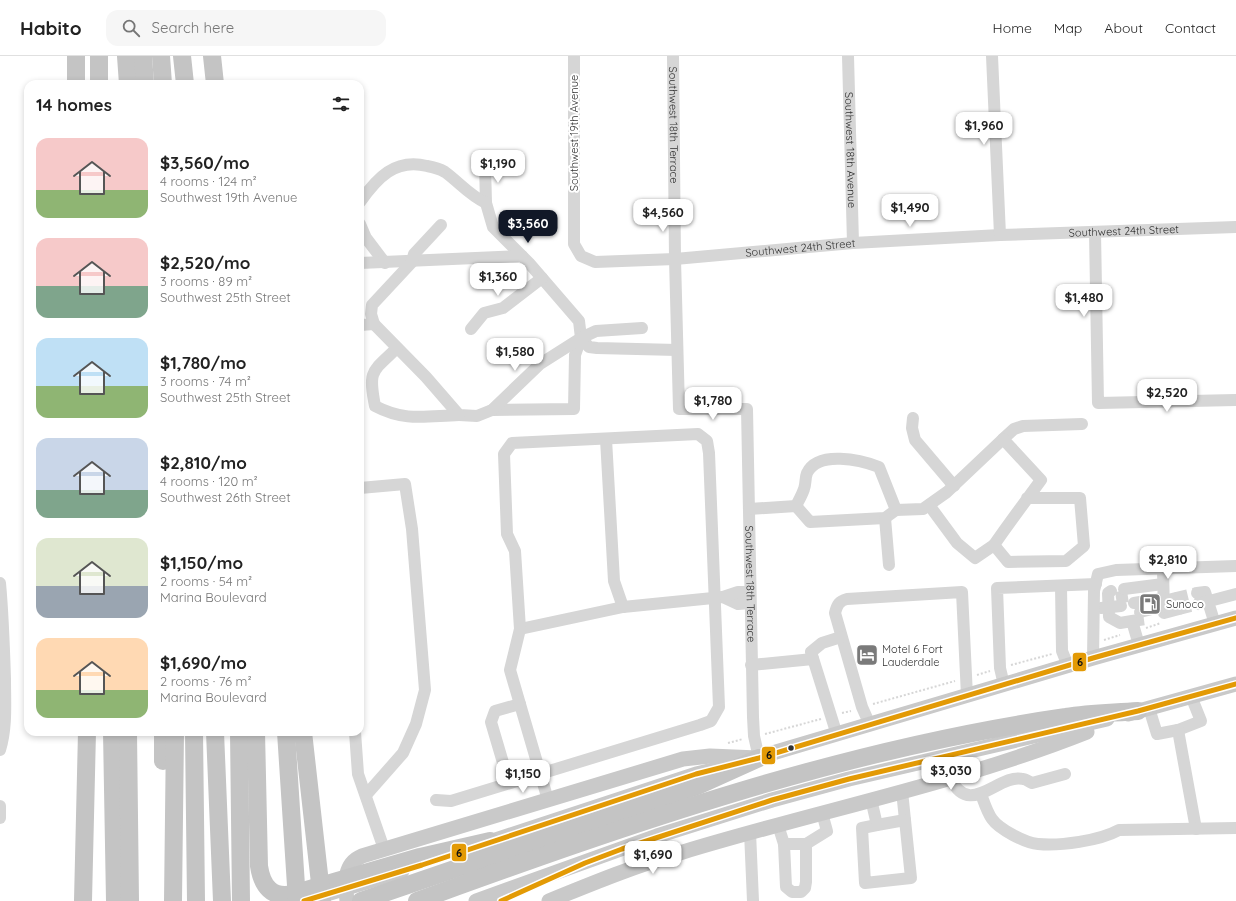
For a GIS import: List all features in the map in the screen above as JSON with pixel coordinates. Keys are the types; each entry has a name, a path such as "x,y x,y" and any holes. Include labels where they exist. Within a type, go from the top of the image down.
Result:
{"highway":[{"path":"76,56 76,80"},
{"path":"99,56 99,80"},
{"path":"117,56 120,80"},
{"path":"126,56 128,80"},
{"path":"143,56 145,80"},
{"path":"161,56 163,80"},
{"path":"182,56 185,80"},
{"path":"212,56 215,80"},
{"path":"423,899 665,814 797,774 892,751 1068,716 1144,710"},
{"path":"83,901 87,736"},
{"path":"112,736 115,901"},
{"path":"128,736 130,901"},
{"path":"163,736 164,901"},
{"path":"173,901 175,736"},
{"path":"194,736 196,901"},
{"path":"215,736 222,901"},
{"path":"239,736 241,901"},
{"path":"256,736 260,872 266,888 274,893 290,899 420,857 490,841"},
{"path":"286,736 290,899"},
{"path":"303,736 322,901"},
{"path":"361,901 697,786 759,758"}],"main road":[{"path":"304,901 415,867 696,774 759,758 1004,684 1236,618"},
{"path":"476,901 521,888 657,836 778,798 849,779 1144,710 1236,684"},
{"path":"549,901 649,862 750,832 902,791 1037,752 1144,710"},
{"path":"347,901 347,874 349,865 358,857 688,758 710,756 759,758"},
{"path":"500,901 521,888"}],"street":[{"name":"Southwest 19th Avenue","path":"574,56 574,244 581,256"},
{"name":"Southwest 18th Terrace","path":"673,56 675,259 679,409 747,409 751,665 754,736 759,758"},
{"name":"Southwest 18th Avenue","path":"848,56 853,244"},
{"path":"992,56 1000,235"},
{"path":"364,197 386,172 400,166 413,164 443,171 472,196 486,203"},
{"path":"485,165 486,203 493,227 522,256 579,321 581,338 575,355 574,409 492,410"},
{"path":"441,225 414,254 412,262 372,305 371,314 374,324 426,377 459,415"},
{"name":"Southwest 24th Street","path":"581,256 595,262 675,259 853,244 1000,235 1236,227"},
{"path":"1095,232 1098,403 1236,400"},
{"path":"364,233 385,263"},
{"path":"364,264 522,256"},
{"path":"470,329 484,313 503,308 542,278"},
{"path":"364,325 374,324"},
{"path":"397,348 374,371 371,386 375,406 389,414 405,417 459,415 478,416 492,410 540,364 581,338 596,330 642,328"},
{"path":"581,338 588,347 677,350"},
{"path":"913,418 912,428 915,440 954,486"},
{"path":"796,506 810,522 885,518 896,510 923,509 954,486 1014,429 1023,426 1082,424"},
{"path":"436,800 451,801 540,774 711,721 719,707 719,597 709,452 707,441 698,434 512,443 504,454 507,534 515,551 520,629 510,670 540,774 548,800"},
{"path":"606,439 614,581 623,607"},
{"path":"929,505 957,543 975,558 994,545 1040,480 1004,439"},
{"path":"796,506 804,489 807,473 815,464 831,458 860,460 879,467 896,510"},
{"path":"364,488 405,484 412,529 425,690 416,724 403,753 366,795"},
{"path":"994,545 1008,562 1028,563 1066,561 1084,546 1080,498 1028,498"},
{"path":"749,509 796,506"},
{"path":"885,518 889,565"},
{"path":"1004,684 1000,668 997,588 1061,586 1097,579 1116,570 1236,566"},
{"path":"1163,568 1164,599"},
{"path":"1093,658 1094,608 1097,579"},
{"path":"0,583 5,711 4,736 0,750"},
{"path":"1061,586 1062,651 1068,666"},
{"path":"520,629 623,607 719,597 738,592 750,598"},
{"path":"870,725 862,707 835,613 837,605 841,601 847,599 962,592 967,696"},
{"path":"1215,624 1201,599 1236,594"},
{"path":"1164,599 1135,604 1164,599 1178,604"},
{"path":"1094,608 1115,605 1120,624 1132,621 1139,645"},
{"path":"836,735 811,652 822,644 841,636"},
{"path":"751,665 812,659"},
{"path":"1144,710 1157,734 1178,730 1200,721 1191,696"},
{"path":"509,783 491,722 495,711 520,704"},
{"path":"1178,730 1196,829"},
{"path":"355,736 358,774 384,849"},
{"path":"950,777 954,786 960,793 968,795 981,794 1013,779 1023,778 1032,783 1065,774"},
{"path":"902,791 905,820 911,878 865,883 862,828 905,820"},
{"path":"981,794 992,819 1002,829 1037,844 1060,843 1109,836 1119,830 1236,828"},
{"path":"871,799 877,825"},
{"path":"0,806 0,818"},
{"path":"784,844 806,844 827,831 822,813"},
{"path":"778,825 784,844 784,881 786,887 792,892 801,892 805,888 806,844"},
{"path":"750,832 753,901"}],"tunnel":[{"path":"1176,598 1197,593"},
{"path":"1116,598 1129,596"},
{"path":"1179,609 1198,604"},
{"path":"1132,621 1146,619"}],"transit line":[{"name":"6","path":"304,901 422,865 696,774 759,758 1093,658 1236,618"},
{"name":"6","path":"501,901 585,863 622,849 772,800 849,779 1138,711 1236,684"}],"place":[{"name":"Sunoco","path":"1150,604"},
{"name":"Motel 6 Fort Lauderdale","path":"867,655"}]}
